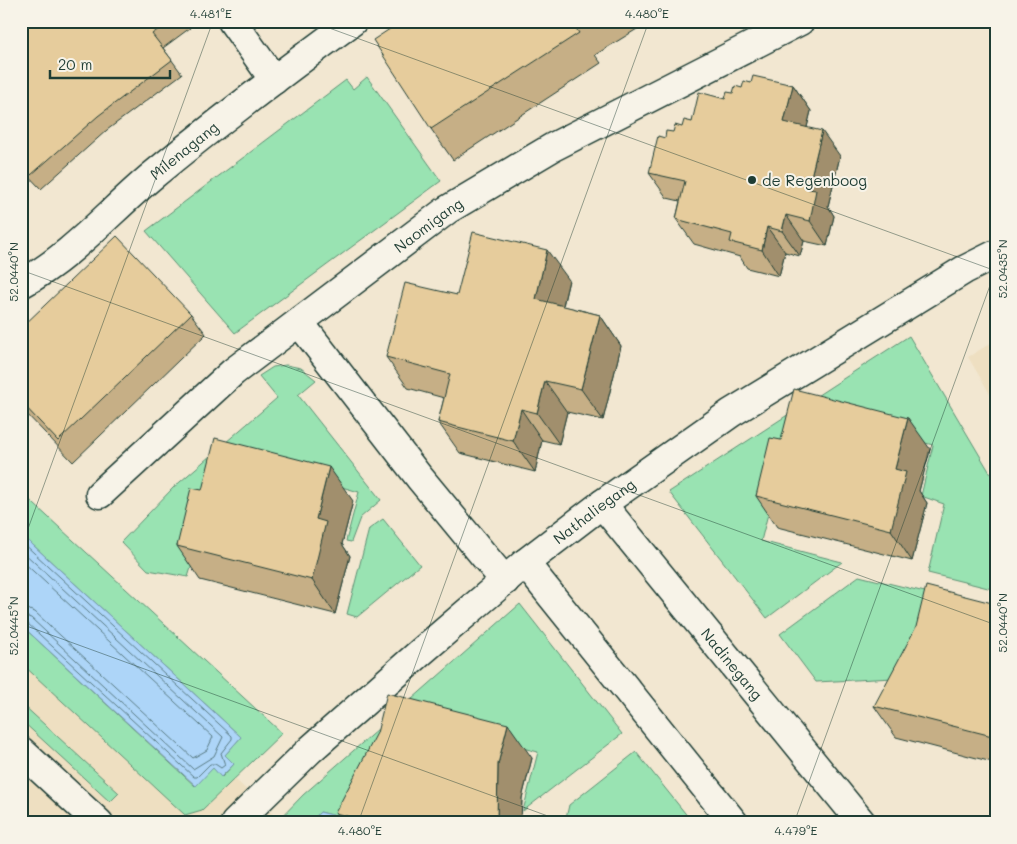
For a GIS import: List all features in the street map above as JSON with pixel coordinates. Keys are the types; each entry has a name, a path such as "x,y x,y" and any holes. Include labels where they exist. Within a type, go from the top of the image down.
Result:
{"street":[{"path":"232,21 274,80"},
{"name":"Milenagang","path":"21,284 46,271 152,176 274,80 353,21"},
{"name":"Naomigang","path":"100,494 233,372 447,210 553,146 800,21"},
{"name":"Nathaliegang","path":"235,823 311,749 525,563 602,504 731,413 964,270 996,254"},
{"path":"299,322 419,477 505,581"},
{"name":"Nadinegang","path":"602,504 862,823"},
{"path":"525,563 734,823"},
{"path":"21,751 99,823"}],"shaded area":[{"path":"996,340 996,404 968,357"},
{"path":"21,579 282,823 21,823"}],"green space":[{"path":"367,77 441,181 235,333 146,231 346,80 353,89"},
{"path":"909,336 996,483 996,590 928,573 944,504 921,496 933,445 814,414 781,463 761,541 842,562 767,618 669,492"},
{"path":"286,365 301,368 316,380 298,395 381,500 360,518 351,542 346,541 359,492 239,457 210,509 188,577 148,570 121,542 173,488 277,398 259,376 273,367"},
{"path":"21,492 282,733 202,810 185,815 21,663 21,625 195,786 213,767 222,777 234,764 225,755 241,737 21,534"},
{"path":"383,519 420,565 357,617 347,614 369,529"},
{"path":"859,576 929,593 913,677 816,682 780,634"},
{"path":"520,604 622,734 523,811 538,752 409,718 364,823 320,812 310,823 297,823 294,820 291,823 276,823 303,795"},
{"path":"21,703 119,793 110,802 21,720"},
{"path":"636,752 693,823 565,823 569,805"}],"water":[{"path":"21,534 241,737 225,755 234,764 221,777 213,768 196,786 21,625"},
{"path":"320,812 364,823 310,823"}],"building":[{"path":"21,21 170,21 152,34 172,60 98,116 31,175 21,164"},
{"path":"402,21 578,21 573,24 579,33 431,129 373,40"},
{"name":"de Regenboog","path":"753,76 793,85 784,122 822,131 808,189 816,190 810,221 786,215 782,231 767,227 762,250 730,242 732,234 676,219 685,181 649,173 658,136 665,138 666,131 673,132 675,125 682,127 684,120 692,122 699,92 725,99 727,92 733,93 735,86 742,88 744,81 751,83"},
{"path":"473,232 547,250 536,299 600,315 581,389 545,381 537,413 521,409 513,441 438,422 450,374 386,357 405,283 457,295"},
{"path":"117,236 191,314 58,441 21,402 21,328"},
{"path":"794,389 908,418 895,469 906,472 891,530 756,496 770,438 781,440"},
{"path":"215,438 329,467 316,519 326,522 312,580 177,546 191,488 202,490"},
{"path":"926,586 996,604 996,737 874,706 916,627"},
{"path":"387,693 508,724 498,764 497,823 374,823 335,813 377,733"}],"place":[{"name":"de Regenboog","path":"752,180"}]}
